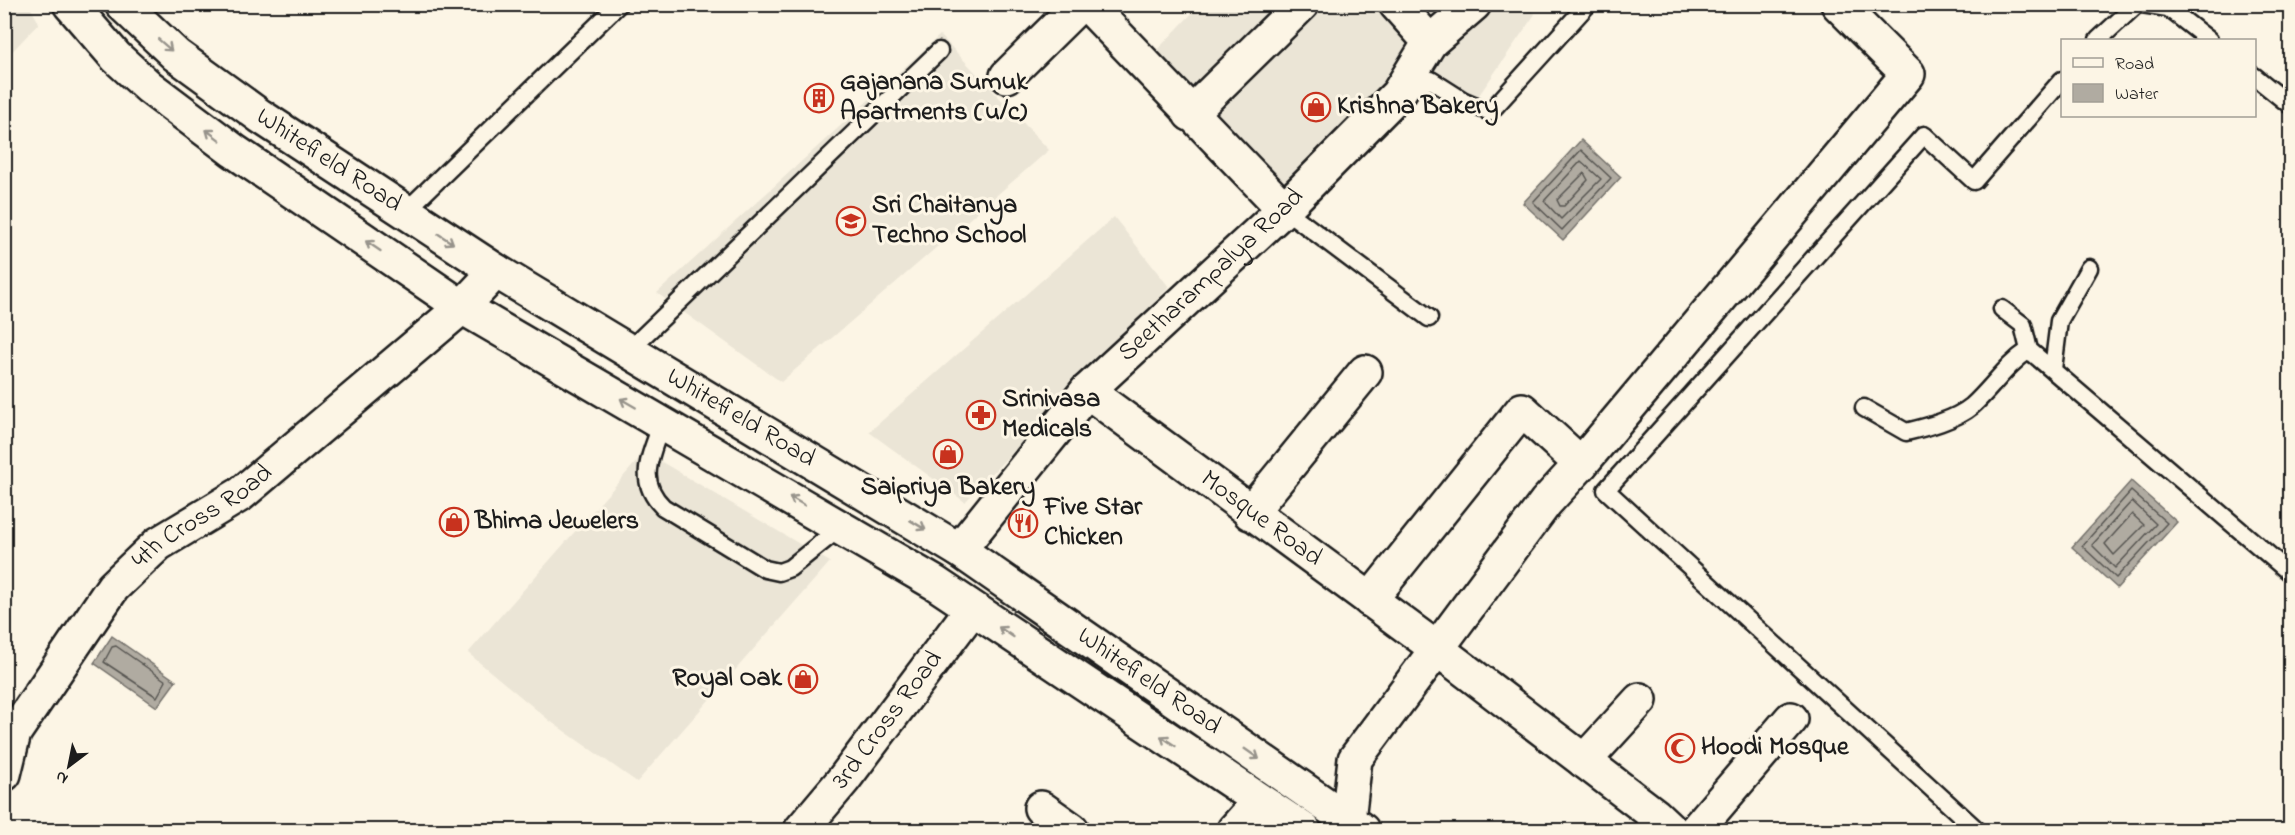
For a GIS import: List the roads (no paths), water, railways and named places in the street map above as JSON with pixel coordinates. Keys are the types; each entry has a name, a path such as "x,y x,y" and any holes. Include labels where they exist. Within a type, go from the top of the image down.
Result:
{"street":[{"name":"Whitefield Road","path":"122,4 176,55 241,103 496,271 959,550 1355,826"},
{"path":"1007,76 1080,4"},
{"path":"1087,4 1190,114 1284,209"},
{"path":"1190,114 1302,4"},
{"path":"1396,4 1430,42"},
{"name":"Seetharampalya Road","path":"959,550 1087,391 1284,209 1398,94 1430,42 1474,4"},
{"path":"1355,826 1355,759 1436,648 1546,502 1581,464 1908,74 1838,4"},
{"name":"Whitefield Road","path":"87,10 149,87 234,151 462,307 935,583 1304,831"},
{"name":"4th Cross Road","path":"4,774 15,733 114,587 158,544 241,494 462,307 496,271"},
{"path":"1250,513 1365,372"},
{"name":"Mosque Road","path":"1087,391 1436,648 1663,823"},
{"path":"1370,600 1522,410 1581,464"},
{"name":"3rd Cross Road","path":"817,825 972,609"},
{"path":"1584,762 1640,700"},
{"path":"1696,831 1791,719"},
{"path":"1234,831 1259,802"},
{"path":"1041,808 1072,831"}],"lane":[{"path":"405,212 619,4"},
{"path":"1398,94 1431,80 1464,101 1490,112 1588,4"},
{"path":"2099,39 2140,4 2168,8 2208,39"},
{"path":"628,350 939,51"},
{"path":"2256,78 2290,105"},
{"path":"1977,831 1606,490 1924,135 1974,181 2061,81"},
{"path":"1284,209 1429,318"},
{"path":"2053,369 2058,321 2089,268"},
{"path":"2002,309 2023,325 2029,350 2290,573"},
{"path":"1864,408 1906,432 1930,426 1970,407 2016,358 2029,350"},
{"path":"662,423 647,470 647,484 653,496 663,507 765,569 779,572 790,568 841,527"}],"water":[{"path":"1581,140 1621,177 1563,240 1523,203"},
{"path":"2131,481 2177,522 2117,588 2072,547"},
{"path":"112,636 176,681 157,707 94,663"}],"place":[{"name":"Gajanana Sumuk Apartments (u/c)","path":"819,98"},
{"name":"Krishna Bakery","path":"1316,107"},
{"name":"Sri Chaitanya Techno School","path":"851,221"},
{"name":"Srinivasa Medicals","path":"981,415"},
{"name":"Saipriya Bakery","path":"948,454"},
{"name":"Bhima Jewelers","path":"454,522"},
{"name":"Five Star Chicken","path":"1023,523"},
{"name":"Royal Oak","path":"803,679"},
{"name":"Hoodi Mosque","path":"1680,748"}]}
